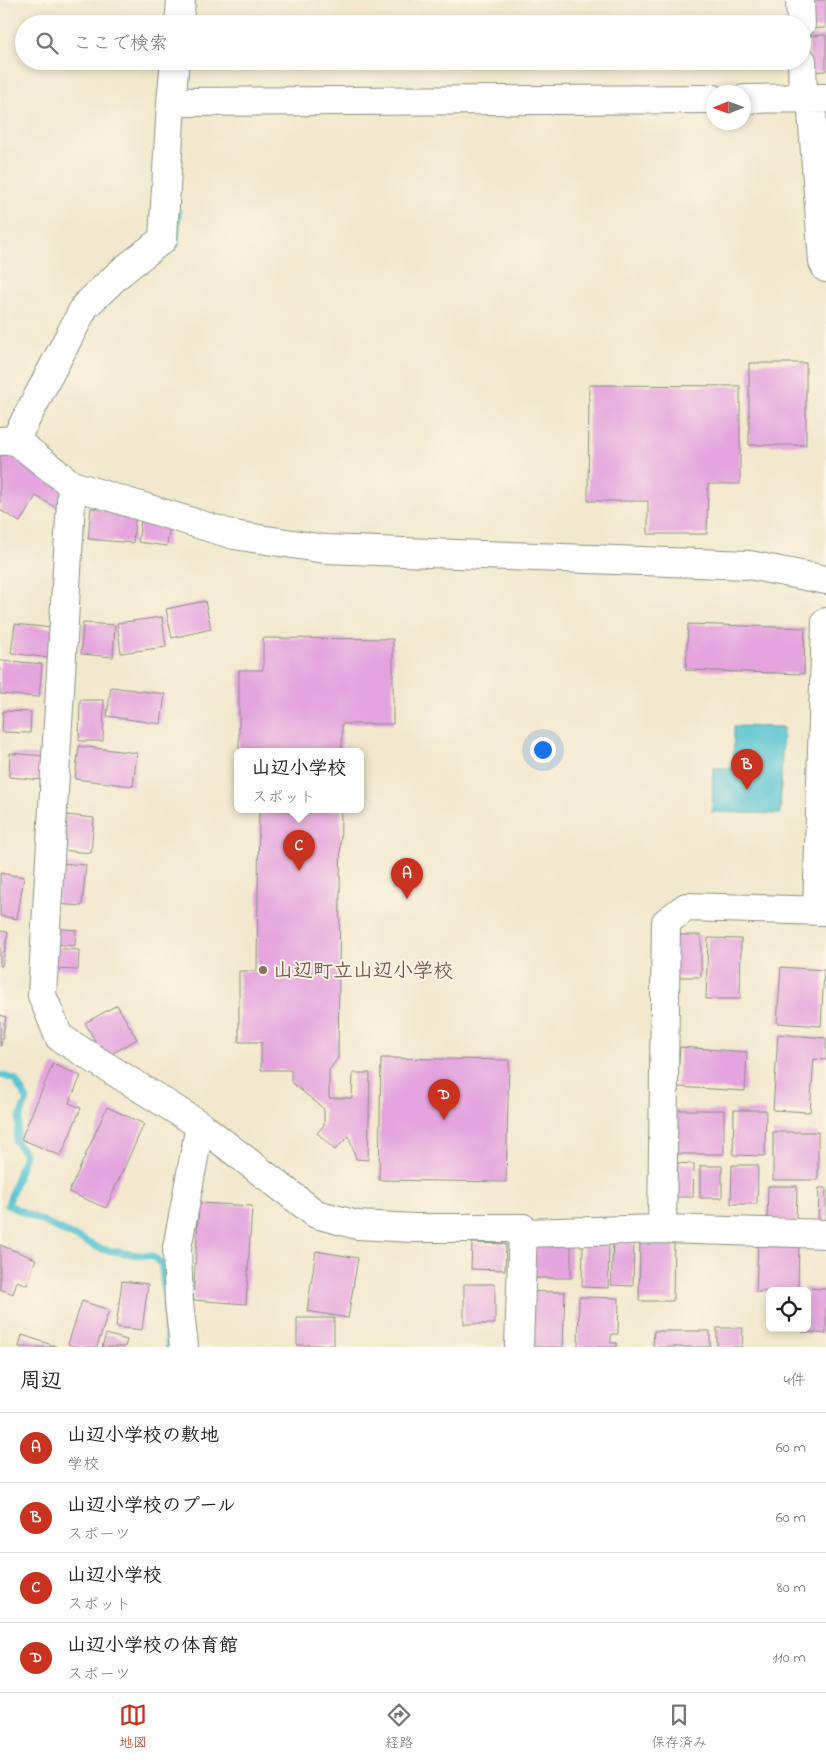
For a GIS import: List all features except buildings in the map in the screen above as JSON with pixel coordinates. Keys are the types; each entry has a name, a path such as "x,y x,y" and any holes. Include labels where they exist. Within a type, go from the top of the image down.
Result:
{"street":[{"path":"180,15 181,0"},
{"path":"800,0 801,15"},
{"path":"174,70 163,239 120,273 84,306 8,440 72,485 234,535 325,549 749,565 826,580"},
{"path":"805,70 813,98 823,262 826,268"},
{"path":"751,98 813,98"},
{"path":"171,102 706,99"},
{"path":"72,485 42,995 59,1037 200,1125 316,1214 357,1225 414,1228 523,1228 519,1347"},
{"path":"662,1229 666,922 686,907 822,911 826,622"},
{"path":"184,1347 179,1303 177,1248 200,1125"},
{"path":"523,1233 662,1229 826,1234"}],"water":[{"path":"734,726 783,727 780,814 712,812 713,768 733,768"}],"waterway":[{"path":"167,252 176,245 178,212"},
{"path":"0,1075 14,1079 27,1099 20,1117 16,1142 25,1154 8,1205 101,1249 152,1256 161,1263 165,1294"},
{"path":"166,1305 168,1347"}],"place":[{"name":"山辺小学校のプール","path":"747,790"},
{"name":"山辺小学校","path":"299,871"},
{"name":"山辺小学校の敷地","path":"407,899"},
{"name":"山辺町立山辺小学校","path":"263,970"},
{"name":"山辺小学校の体育館","path":"444,1120"}]}
